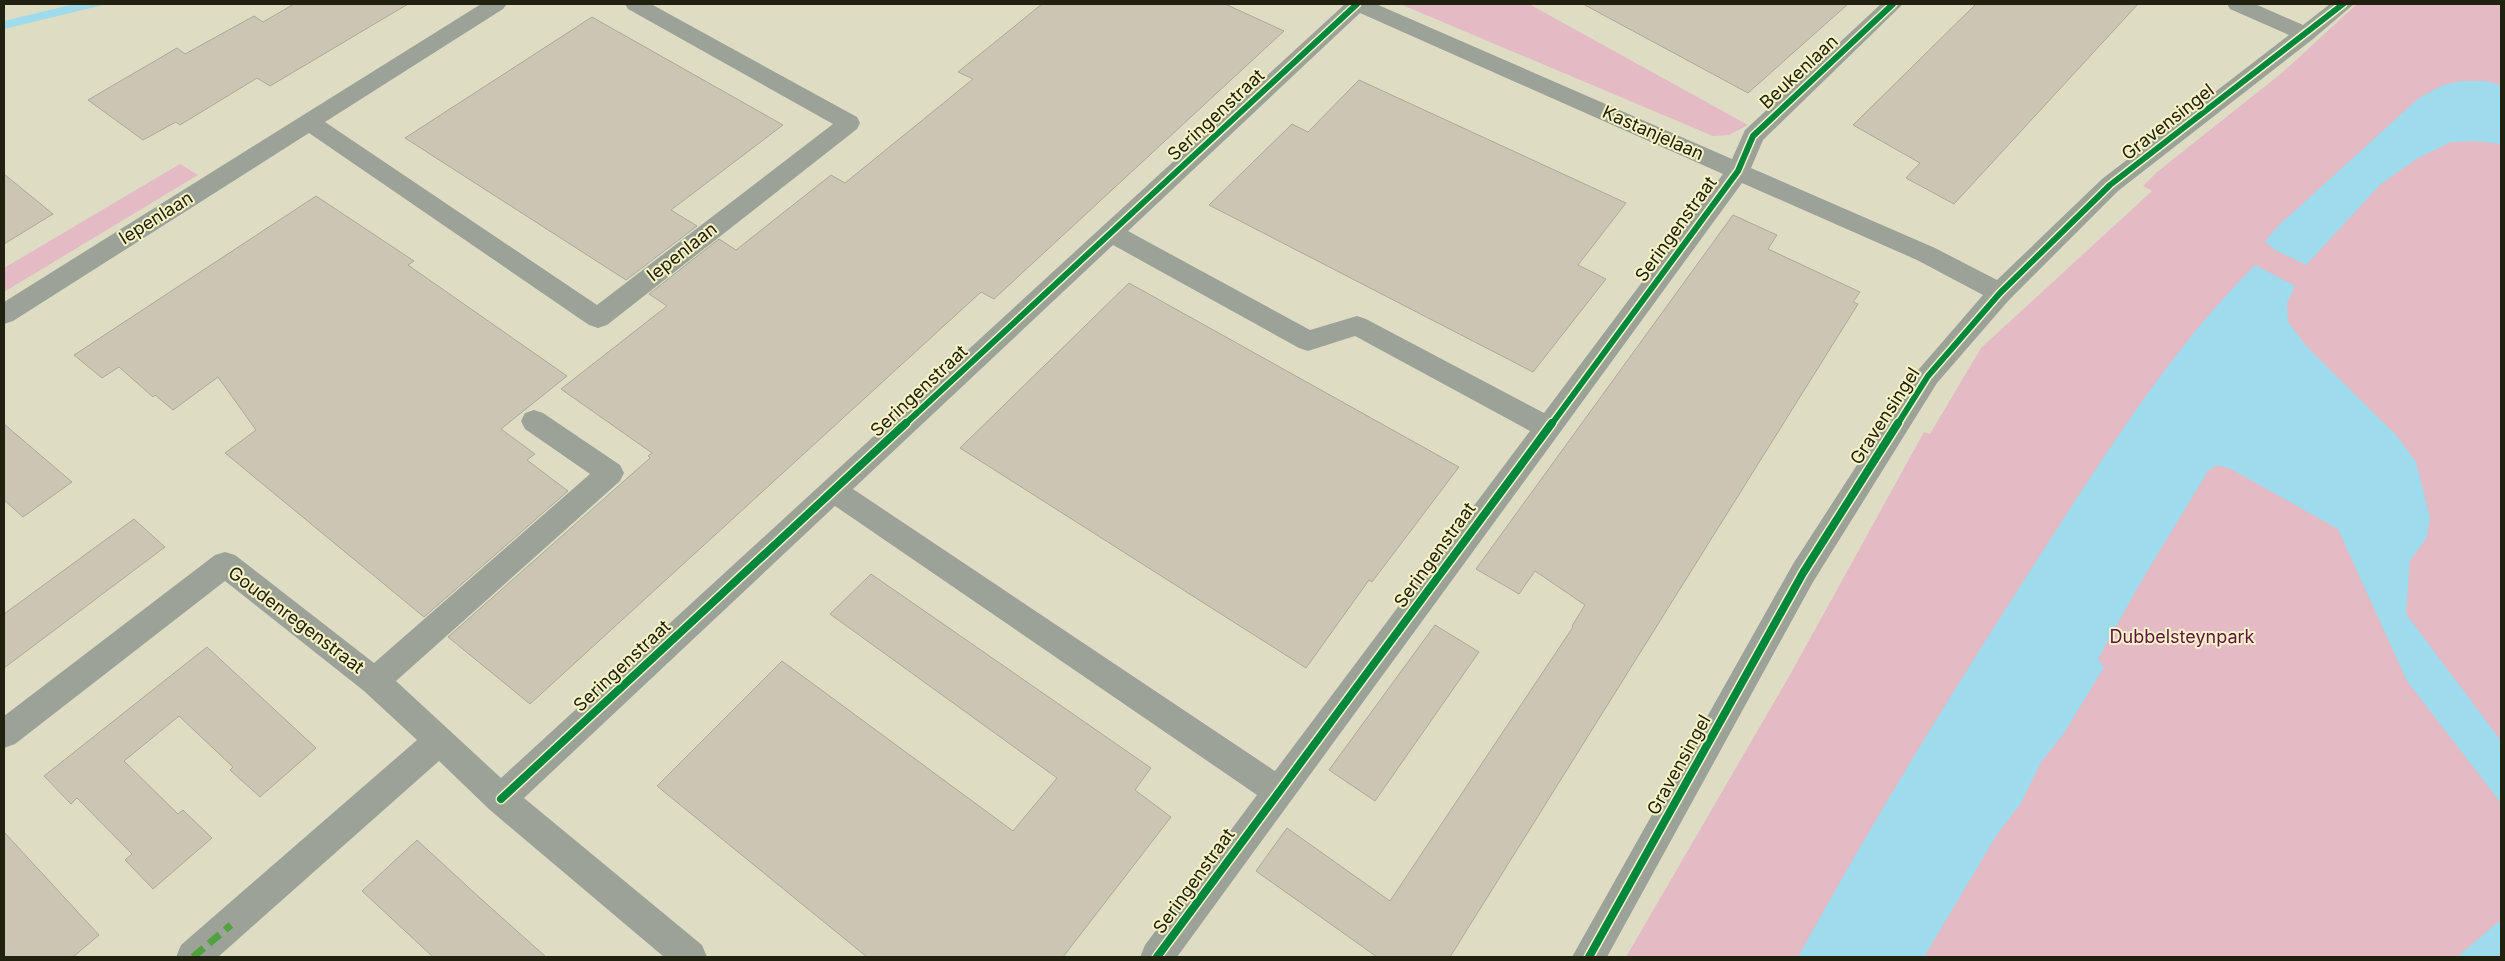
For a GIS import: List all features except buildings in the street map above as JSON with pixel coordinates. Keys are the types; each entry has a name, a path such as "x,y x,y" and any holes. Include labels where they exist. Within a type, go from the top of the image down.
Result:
{"street":[{"name":"Iepenlaan","path":"4,314 496,4"},
{"name":"Iepenlaan","path":"309,122 598,318 849,123 635,4"},
{"name":"Kastanjelaan","path":"1358,4 1926,254 2000,292"},
{"name":"Seringenstraat","path":"501,800 1358,4"},
{"name":"Beukenlaan","path":"1738,170 1752,136 1893,4"},
{"path":"2237,4 2305,34"},
{"name":"Gravensingel","path":"1589,957 1803,573 1928,376 2000,292 2110,185 2343,4"},
{"name":"Seringenstraat","path":"1157,957 1738,170"},
{"path":"1110,233 1308,341 1357,326 1548,428"},
{"path":"375,681 610,473 534,421"},
{"path":"833,490 1279,792"},
{"name":"Goudenregenstraat","path":"4,734 225,564 375,681 440,740 501,800 690,957"},
{"path":"193,957 440,740"}],"green space":[{"path":"1400,4 1529,4 1748,125 1729,135 1713,136"},
{"name":"Dubbelsteynpark","path":"2357,4 2501,4 2501,957 1626,957 1791,673 1924,432 1930,434 1981,348 2152,191 2143,186 2157,172 2283,72"},
{"path":"180,164 198,175 4,292 4,268"}],"water":[{"path":"74,4 107,4 4,29 4,21"},
{"path":"2461,81 2485,81 2501,85 2501,144 2476,141 2451,142 2418,158 2381,184 2306,265 2275,250 2265,241 2279,225 2419,98 2443,85"},
{"path":"2255,265 2295,286 2287,303 2288,322 2307,347 2397,436 2416,462 2430,517 2427,537 2410,561 2406,614 2501,741 2501,803 2407,681 2338,529 2231,469 2217,465 2208,471 2139,585 2098,659 2104,667 2064,733 2041,762 2021,803 1996,836 1924,957 1798,957 1914,757 1975,658 2112,445 2138,406 2194,333"},
{"path":"2501,920 2501,957 2457,957 2496,924"}],"marked path":[{"path":"193,957 231,925"}],"cycle path":[{"path":"501,799 1357,4"},
{"path":"1157,957 1738,171 1753,136 1893,4"},
{"path":"1589,957 1803,573 1928,376 2000,293 2110,185 2343,4"}]}
